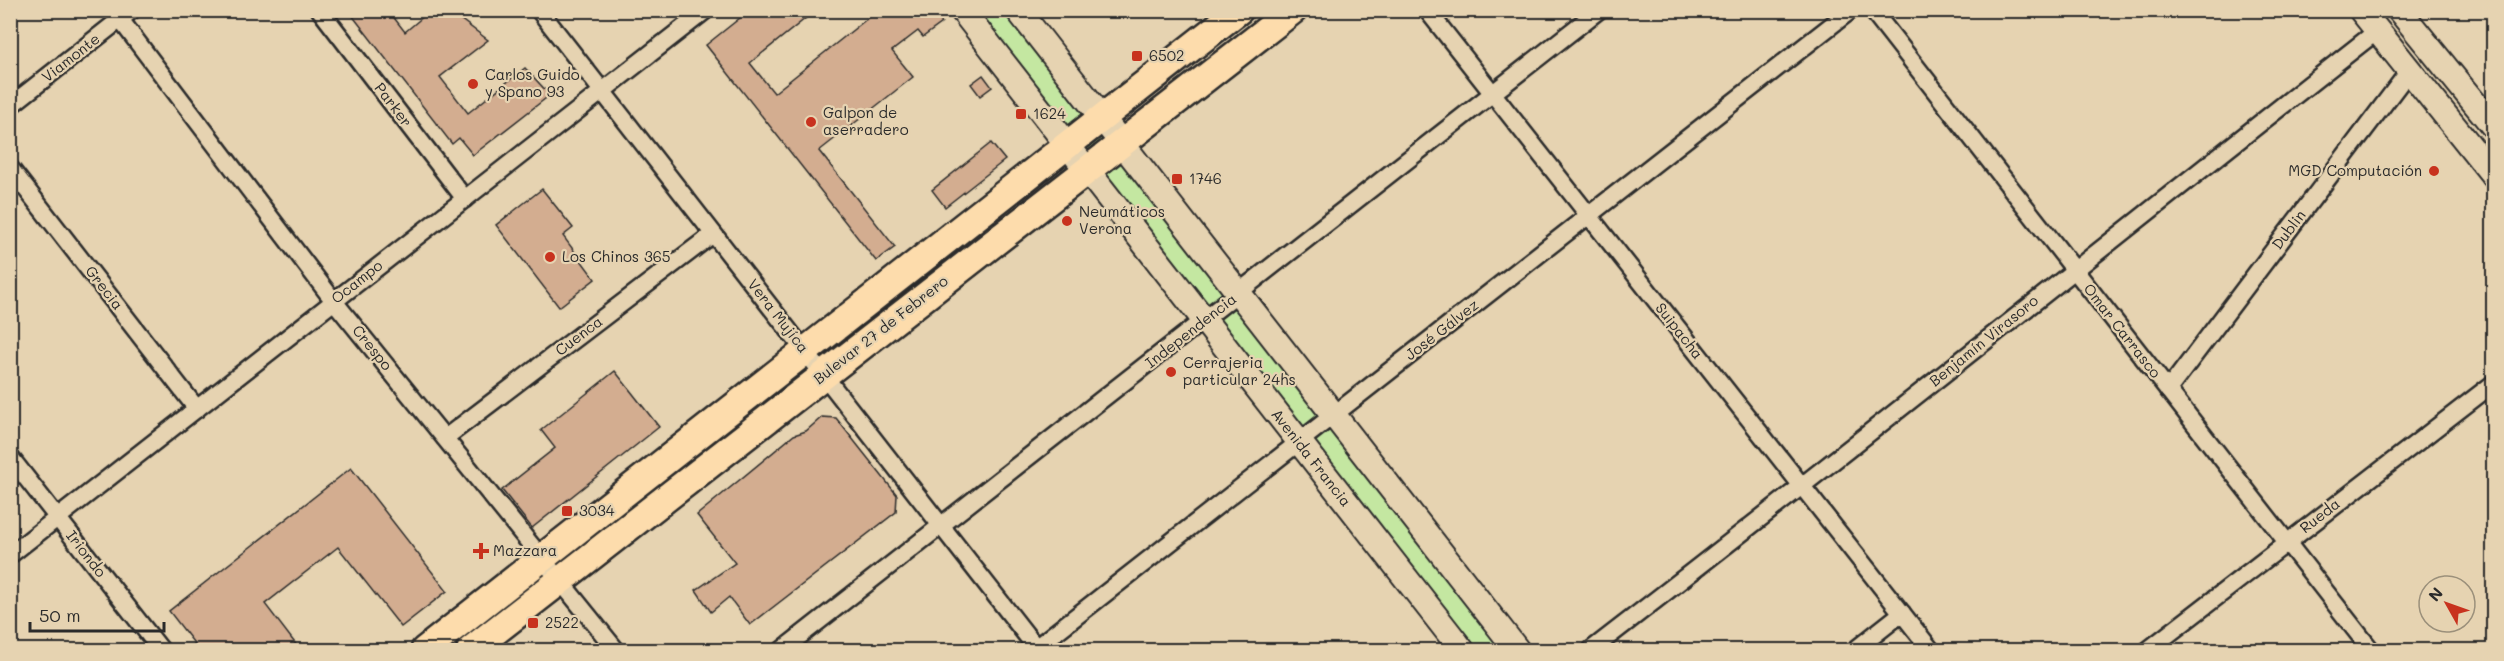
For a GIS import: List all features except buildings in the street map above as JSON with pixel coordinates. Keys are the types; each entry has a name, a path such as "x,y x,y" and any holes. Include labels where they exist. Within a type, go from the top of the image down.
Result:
{"main road":[{"name":"Avenida Francia","path":"962,10 1462,651"},
{"path":"1018,10 1517,651"},
{"name":"Bulevar 27 de Febrero","path":"425,651 1239,10"},
{"name":"Bulevar 27 de Febrero","path":"471,651 1293,10"},
{"path":"2361,10 2493,176"},
{"path":"2399,10 2493,127"}],"street":[{"name":"Parker","path":"320,10 465,199"},
{"name":"Vera Mujíca","path":"539,10 1036,650"},
{"name":"Ocampo","path":"10,555 706,10"},
{"name":"Suipacha","path":"1427,10 1931,651"},
{"name":"Independencia","path":"782,651 1599,10"},
{"name":"José Gálvez","path":"1036,650 1851,10"},
{"name":"Omar Carrasco","path":"1872,10 2372,651"},
{"name":"Viamonte","path":"10,106 122,14"},
{"name":"Crespo","path":"122,14 333,300 540,560 616,651"},
{"name":"Benjamín Virasoro","path":"1591,651 1803,487 2074,269 2378,31"},
{"name":"Dublin","path":"2168,390 2409,71"},
{"name":"Grecia","path":"10,168 197,409"},
{"name":"Cuenca","path":"445,438 713,234"},
{"name":"Rueda","path":"2149,650 2493,383"},
{"name":"Iriondo","path":"10,458 156,649"},
{"path":"1855,651 1902,614"}],"green space":[{"path":"962,11 1018,11 1517,650 1462,650"}],"place":[{"name":"6502","path":"1137,56"},
{"name":"Carlos Guido y Spano 93","path":"473,84"},
{"name":"1624","path":"1021,114"},
{"name":"Galpon de aserradero","path":"811,122"},
{"name":"MGD Computación","path":"2434,171"},
{"name":"1746","path":"1177,179"},
{"name":"Neumáticos Verona","path":"1067,221"},
{"name":"Los Chinos 365","path":"550,257"},
{"name":"Cerrajeria particular 24hs","path":"1171,372"},
{"name":"3034","path":"567,511"},
{"name":"Mazzara","path":"481,551"},
{"name":"2522","path":"533,623"}]}
